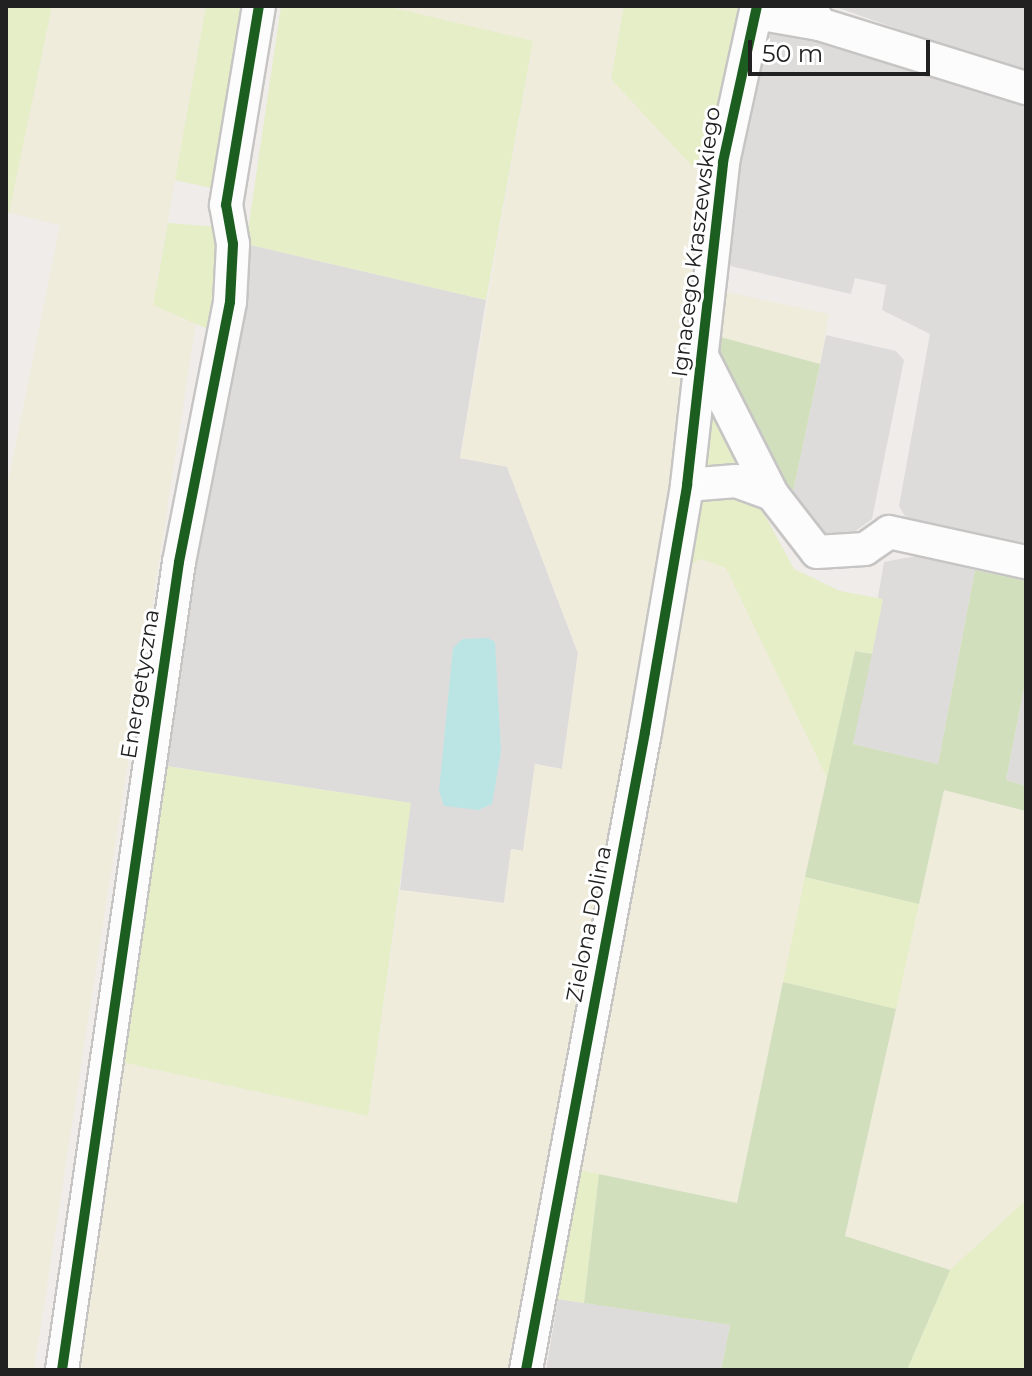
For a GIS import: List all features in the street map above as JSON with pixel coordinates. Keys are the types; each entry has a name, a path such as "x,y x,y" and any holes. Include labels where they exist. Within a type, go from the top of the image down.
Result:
{"street":[{"name":"Energetyczna","path":"62,1370 179,562 230,302 233,244 226,205 259,6"},
{"path":"757,10 815,15 1026,88"},
{"name":"Ignacego Kraszewskiego","path":"687,485 723,162 757,10"},
{"path":"701,354 772,494 809,547 832,556 865,549 889,532 1026,562"},
{"path":"687,485 736,481 772,494"},
{"name":"Zielona Dolina","path":"526,1370 687,485"}],"shaded area":[{"path":"52,6 206,6 153,305 196,323 34,1370 6,1370 6,491 60,225 9,213"},
{"path":"386,6 624,6 611,79 696,164 707,148 709,220 690,404 515,1370 74,1370 121,1062 368,1116 400,890 504,903 511,849 523,851 535,764 562,769 578,653 507,467 460,458 533,41"},
{"path":"833,6 1026,6 1026,80 985,60"},
{"path":"763,24 1026,96 1026,543 906,518 899,506 930,334 882,310 886,285 855,278 851,294 717,263"},
{"path":"246,244 486,300 460,458 507,466 578,653 562,769 535,764 523,851 511,849 504,903 400,890 410,803 166,766"},
{"path":"718,290 829,314 820,364 713,335"},
{"path":"826,335 896,351 904,360 872,519 839,543 814,538 792,497"},
{"path":"916,556 975,570 938,764 853,744 884,562"},
{"path":"701,559 726,567 827,778 737,1203 579,1170 685,568"},
{"path":"1026,678 1026,786 1006,780"},
{"path":"944,790 1026,811 1026,1200 950,1270 845,1237"},
{"path":"558,1299 730,1325 721,1370 546,1370"}],"green space":[{"path":"6,6 52,6 9,213 6,213"},
{"path":"206,6 241,6 211,188 175,180"},
{"path":"281,6 386,6 533,41 486,300 246,244"},
{"path":"624,6 739,6 715,134 693,167 611,79"},
{"path":"168,223 219,227 215,332 153,305"},
{"path":"713,335 820,364 792,497 711,356"},
{"path":"709,393 739,470 705,472 700,451"},
{"path":"727,489 756,499 794,569 840,591 883,599 872,654 855,651 827,778 726,568 701,559 685,568 695,501"},
{"path":"975,570 1026,581 1026,678 1006,780 1026,786 1026,811 944,790 919,904 805,877 855,651 872,654 853,744 938,764"},
{"path":"166,766 411,803 368,1116 121,1062"},
{"path":"805,877 919,904 896,1009 783,982"},
{"path":"783,982 896,1009 845,1236 950,1270 907,1370 721,1370 730,1325 584,1303 599,1174 737,1203"},
{"path":"579,1170 599,1174 584,1303 558,1299"},
{"path":"1026,1200 1026,1370 907,1370 950,1270"}],"water":[{"path":"488,638 495,642 501,752 492,804 479,810 444,806 439,791 453,648 462,639"}],"cycle path":[{"path":"62,1370 179,562 230,302 233,244 226,205 259,6"},
{"path":"526,1370 645,732 687,485 723,162 757,6"}]}
